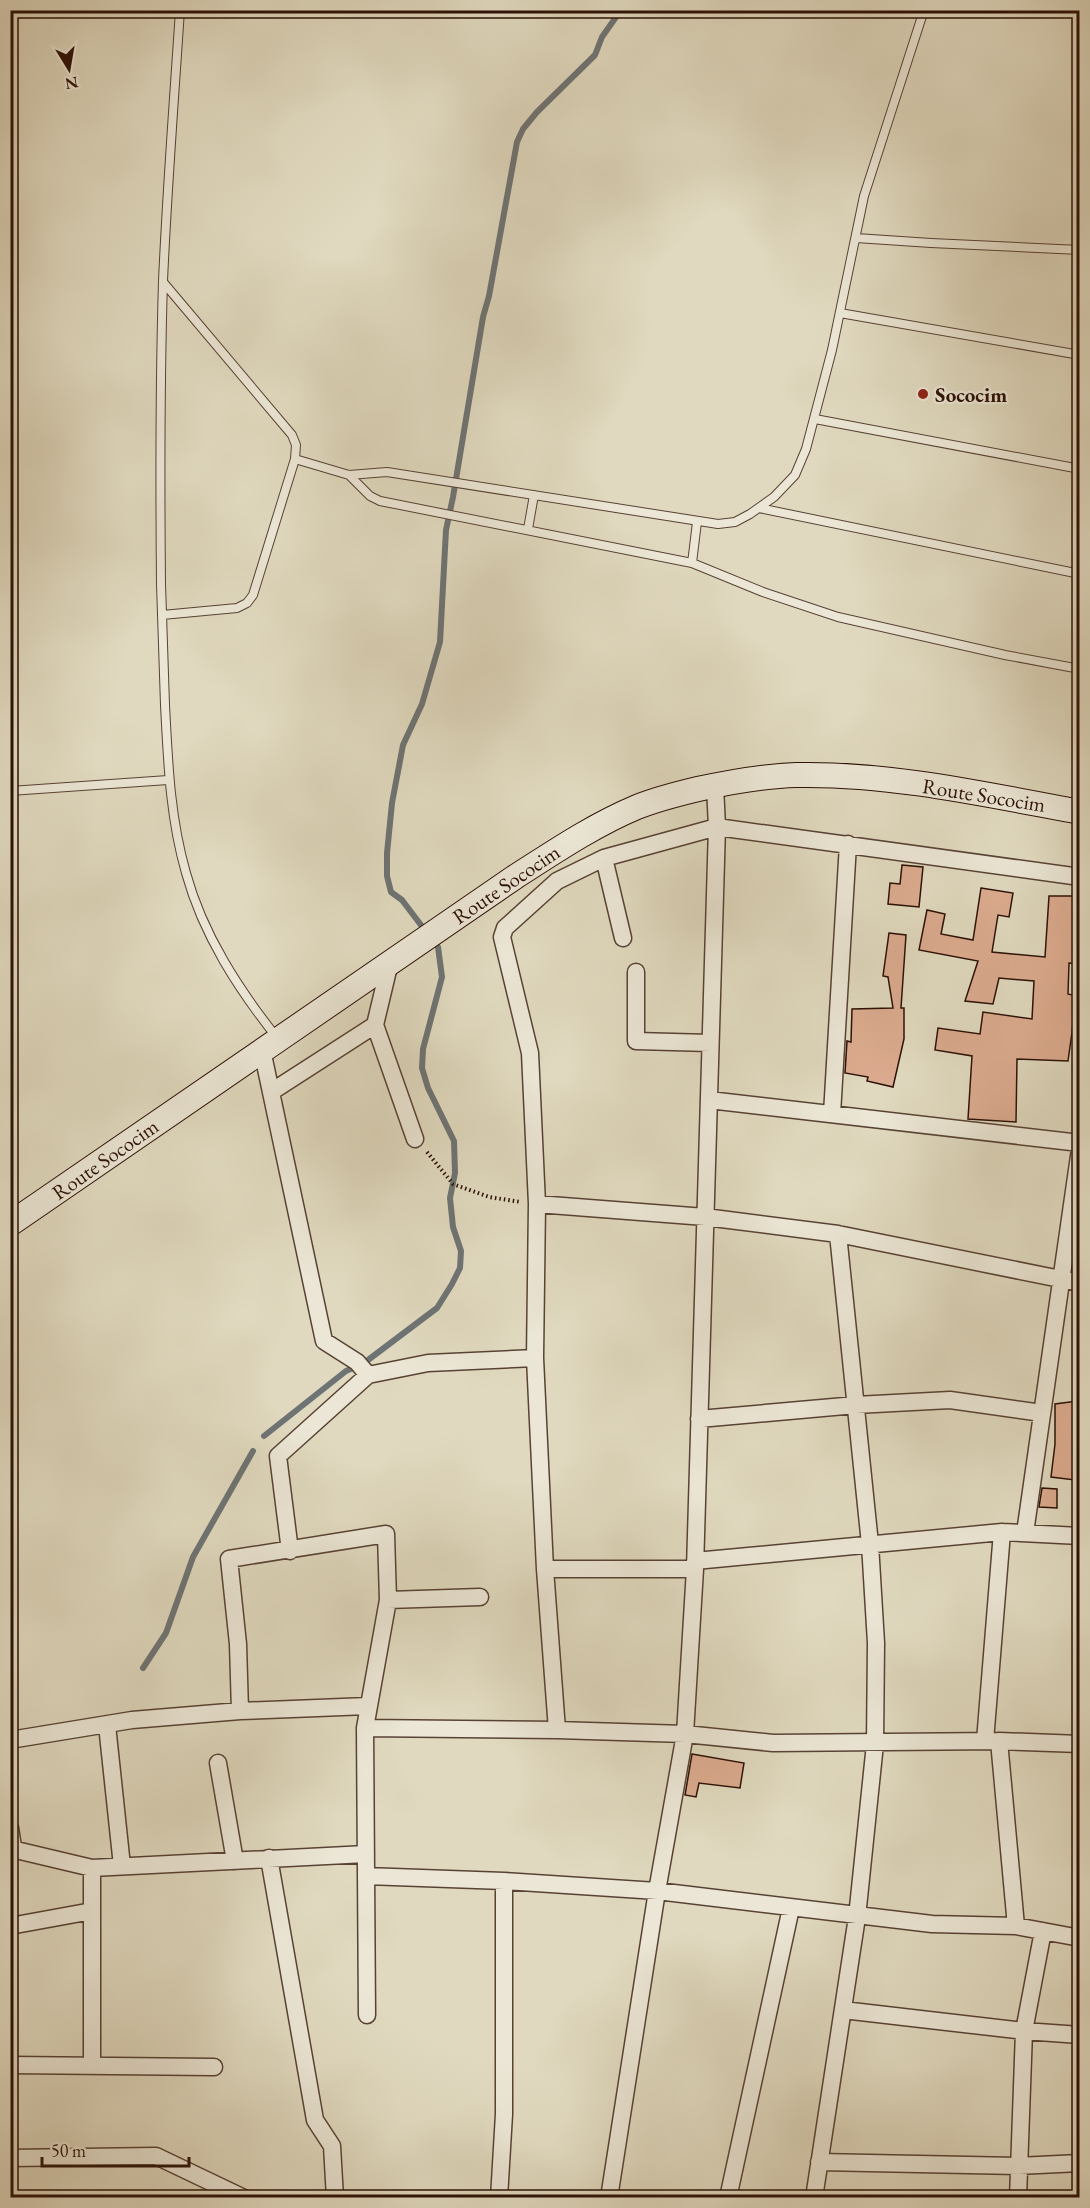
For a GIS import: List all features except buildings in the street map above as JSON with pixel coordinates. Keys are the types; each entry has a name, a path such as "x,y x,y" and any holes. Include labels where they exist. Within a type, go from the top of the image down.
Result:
{"street":[{"name":"Route Sococim","path":"10,1224 390,962 560,848 613,818 663,797 715,786 797,775 941,787 1080,812"},
{"path":"609,2198 657,1891 685,1734 695,1565 717,827 715,786"},
{"path":"557,1730 545,1569 535,1358 537,1204 530,1053 503,933 505,928 557,881 604,858 717,827 1080,877"},
{"path":"832,1114 848,844"},
{"path":"604,858 623,938"},
{"path":"390,962 375,1025 416,1138"},
{"path":"636,972 636,1041 710,1043"},
{"path":"271,1092 375,1025"},
{"path":"270,1045 271,1092 324,1341 357,1362 368,1375"},
{"path":"709,1100 1080,1143"},
{"path":"1025,1533 1080,1149"},
{"path":"537,1204 705,1217 838,1234 1080,1283"},
{"path":"814,2198 857,1917 876,1743 876,1643 870,1544 838,1234"},
{"path":"290,1551 278,1456 368,1375 428,1363 535,1358"},
{"path":"699,1419 856,1405 950,1400 1042,1413"},
{"path":"545,1569 695,1565 870,1544 1002,1532 1080,1536"},
{"path":"1002,1532 992,1741 1016,1926"},
{"path":"240,1711 238,1644 229,1560 386,1534 388,1600 365,1728 367,2015"},
{"path":"388,1600 480,1598"},
{"path":"10,1740 132,1720 240,1711 368,1706"},
{"path":"107,1725 122,1866"},
{"path":"365,1728 685,1734 773,1743 992,1741 1080,1744"},
{"path":"218,1763 235,1860"},
{"path":"10,1828 13,1847 16,1851 92,1868 366,1854"},
{"path":"269,1858 315,2120 332,2146 334,2198"},
{"path":"92,1868 92,2066"},
{"path":"366,1876 504,1881 657,1891 857,1917 932,1924 1016,1926 1080,1938"},
{"path":"499,2198 504,2114 504,1881"},
{"path":"728,2198 791,1908"},
{"path":"10,1926 92,1911"},
{"path":"1018,2198 1024,2031 1043,1931"},
{"path":"843,2010 1024,2031 1080,2035"},
{"path":"10,2065 214,2067"},
{"path":"10,2158 156,2156 244,2198"},
{"path":"819,2162 1018,2166 1080,2163"}],"lane":[{"path":"180,10 167,191 160,448 162,615 168,780 175,830 186,876 203,921 270,1045"},
{"path":"295,459 349,475 387,472 697,522 718,524 735,522 759,508 781,491 795,475 806,449 840,312 864,196 924,10"},
{"path":"856,238 1080,249"},
{"path":"162,615 237,608 247,603 253,595 295,459 296,445 292,435 163,282"},
{"path":"840,312 1080,355"},
{"path":"815,419 1080,469"},
{"path":"349,475 370,496 380,501 693,563 763,592 837,617 993,653 1080,669"},
{"path":"528,529 534,495"},
{"path":"759,508 1080,574"},
{"path":"693,563 697,522"},
{"path":"10,791 168,780"}],"path":[{"path":"416,1138 453,1184 489,1197 537,1204"}],"waterway":[{"path":"427,933 402,900 391,892 387,876 387,853 392,803 403,745 422,704 440,642 446,530 483,317 489,296 517,142 523,129 537,112 595,55 602,37 621,10"},
{"path":"368,1360 437,1308 460,1268 461,1251 453,1227 450,1198 455,1173 454,1141 428,1088 422,1068 423,1049 442,977 438,947 433,941"},
{"path":"264,1436 346,1371 353,1368"},
{"path":"143,1668 166,1633 193,1557 253,1451"}],"place":[{"name":"Sococim","path":"923,394"}]}
